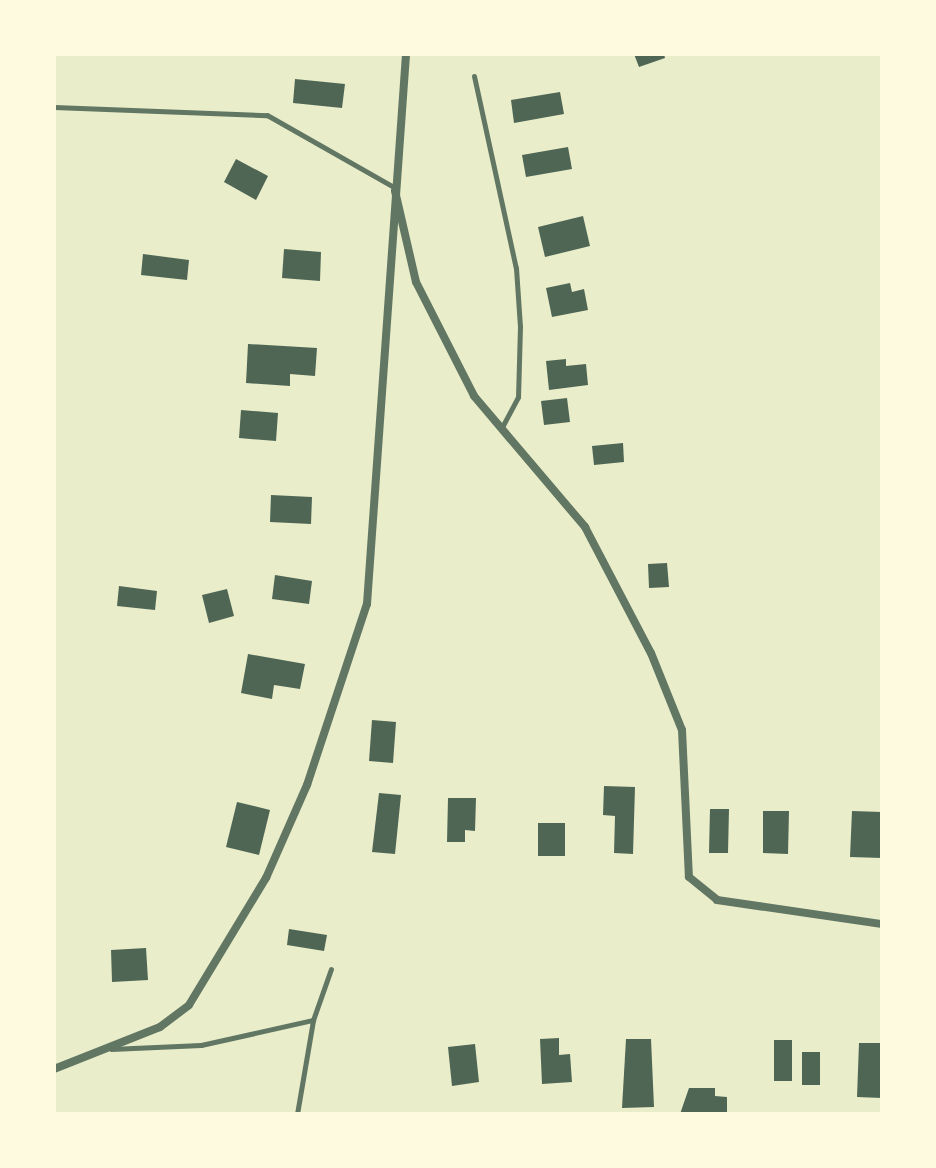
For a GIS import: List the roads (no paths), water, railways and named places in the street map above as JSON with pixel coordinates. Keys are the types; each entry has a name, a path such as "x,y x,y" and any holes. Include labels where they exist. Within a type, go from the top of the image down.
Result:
{"street":[{"path":"54,1069 170,1019 214,969 289,834 352,652 371,575 394,187 406,54"},
{"path":"394,187 425,302 474,396 585,527 656,666 682,730 689,877 717,900 882,924"}],"lane":[{"path":"474,76 519,312 518,397 501,430"},
{"path":"54,107 267,115 394,187"},
{"path":"297,1114 313,1020 331,969"},
{"path":"106,1048 201,1045 313,1020"}]}
